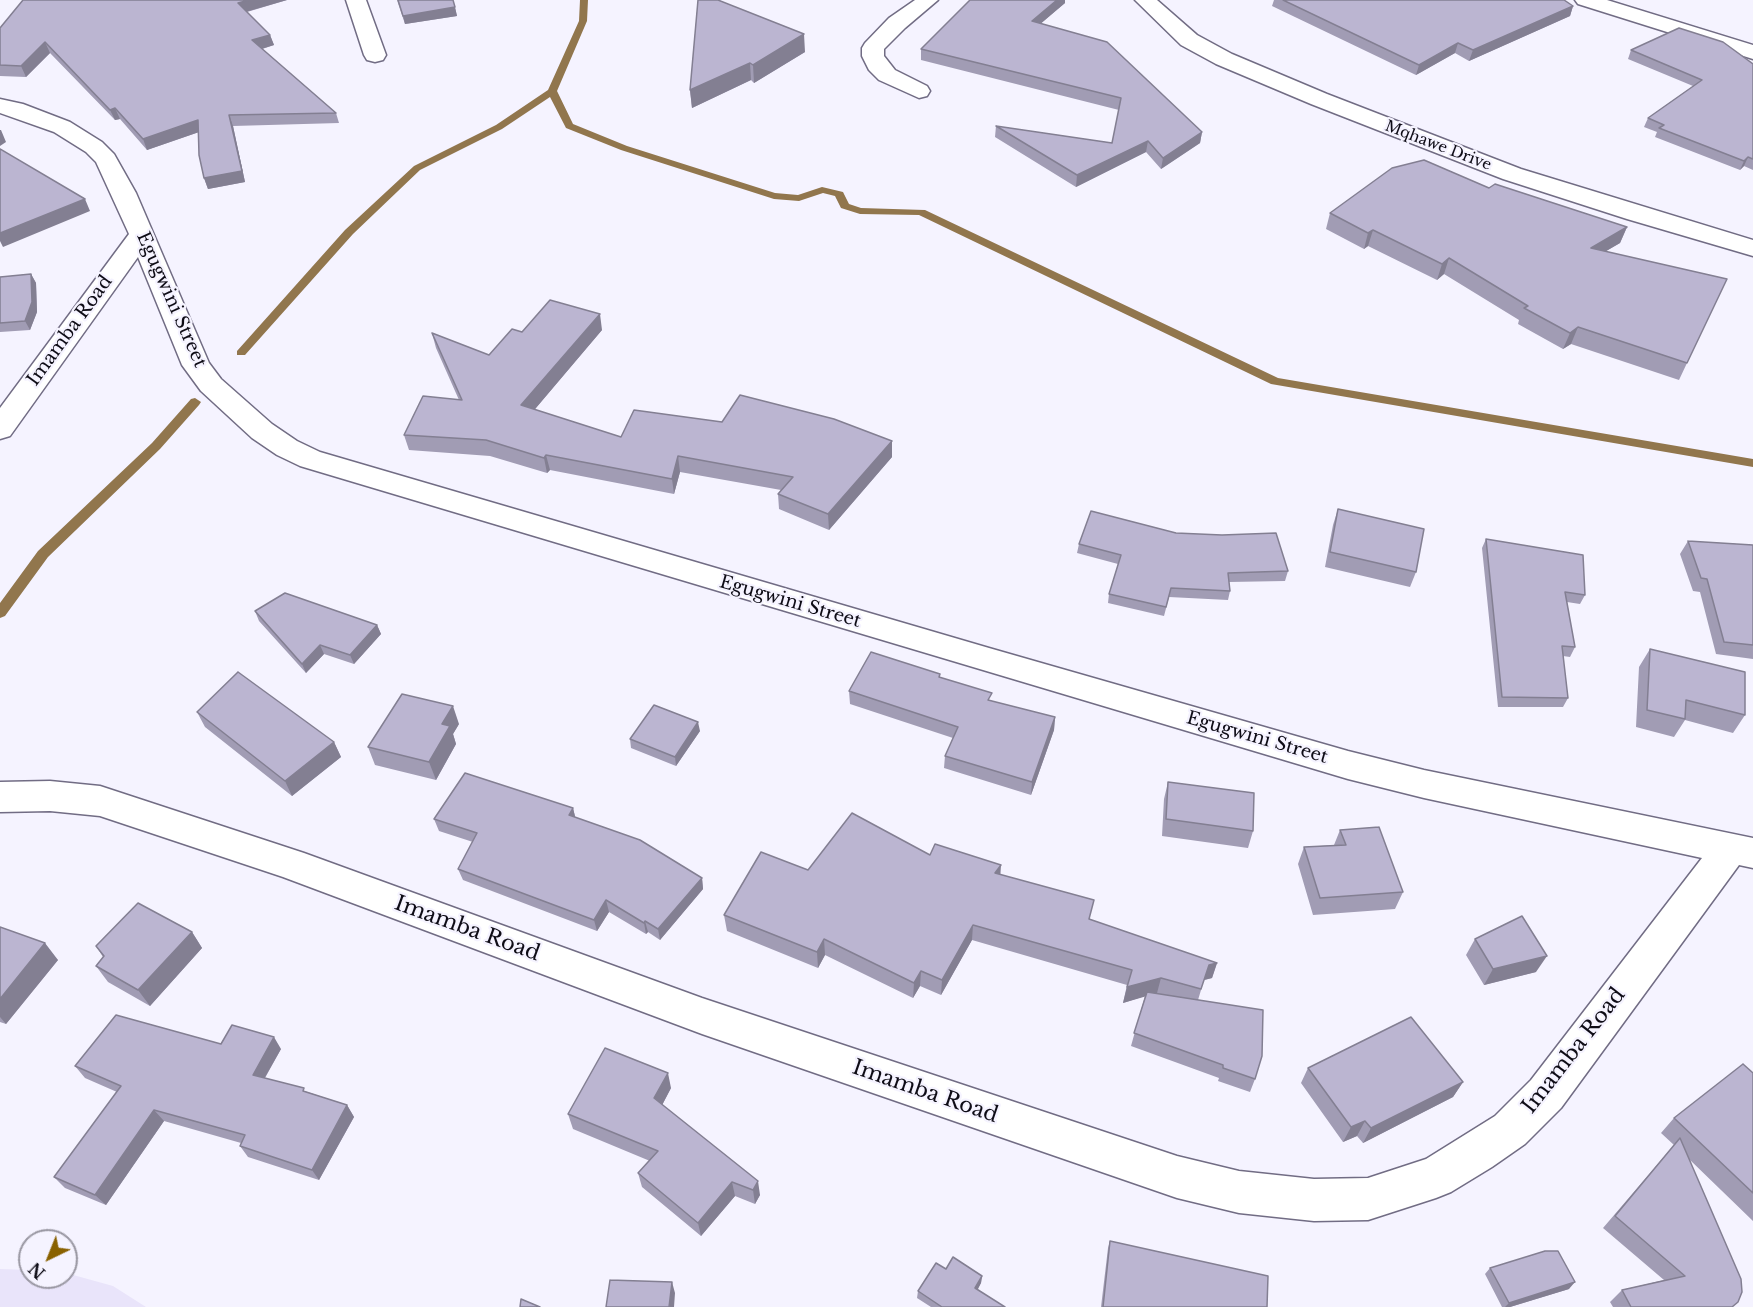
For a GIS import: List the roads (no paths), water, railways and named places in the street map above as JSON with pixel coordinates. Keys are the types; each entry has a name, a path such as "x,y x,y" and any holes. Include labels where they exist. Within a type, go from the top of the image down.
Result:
{"street":[{"path":"356,0 375,54"},
{"path":"920,91 887,75 877,64 873,56 873,48 897,23 928,0"},
{"name":"Mqhawe Drive","path":"1145,0 1190,40 1224,59 1319,99 1512,174 1753,248"},
{"path":"1586,0 1753,52"},
{"name":"Egugwini Street","path":"0,106 15,109 62,128 94,147 106,159 142,234 196,365 211,385 261,431 287,448 310,459 988,661 1348,765 1424,784 1741,851"},
{"name":"Imamba Road","path":"0,429 142,234"},
{"name":"Imamba Road","path":"0,797 50,796 100,801 291,864 702,1016 1166,1173 1239,1192 1314,1200 1368,1199 1436,1177 1510,1130 1546,1094 1741,851"}],"waterway":[{"path":"552,91 583,21 584,0"},
{"path":"241,353 349,232 417,168 499,127 552,91"},
{"path":"552,91 569,126 624,148 774,196 799,198 822,190 839,194 845,206 860,211 921,212 1275,381 1753,463"},
{"path":"0,613 43,554 156,446 195,402"}]}
